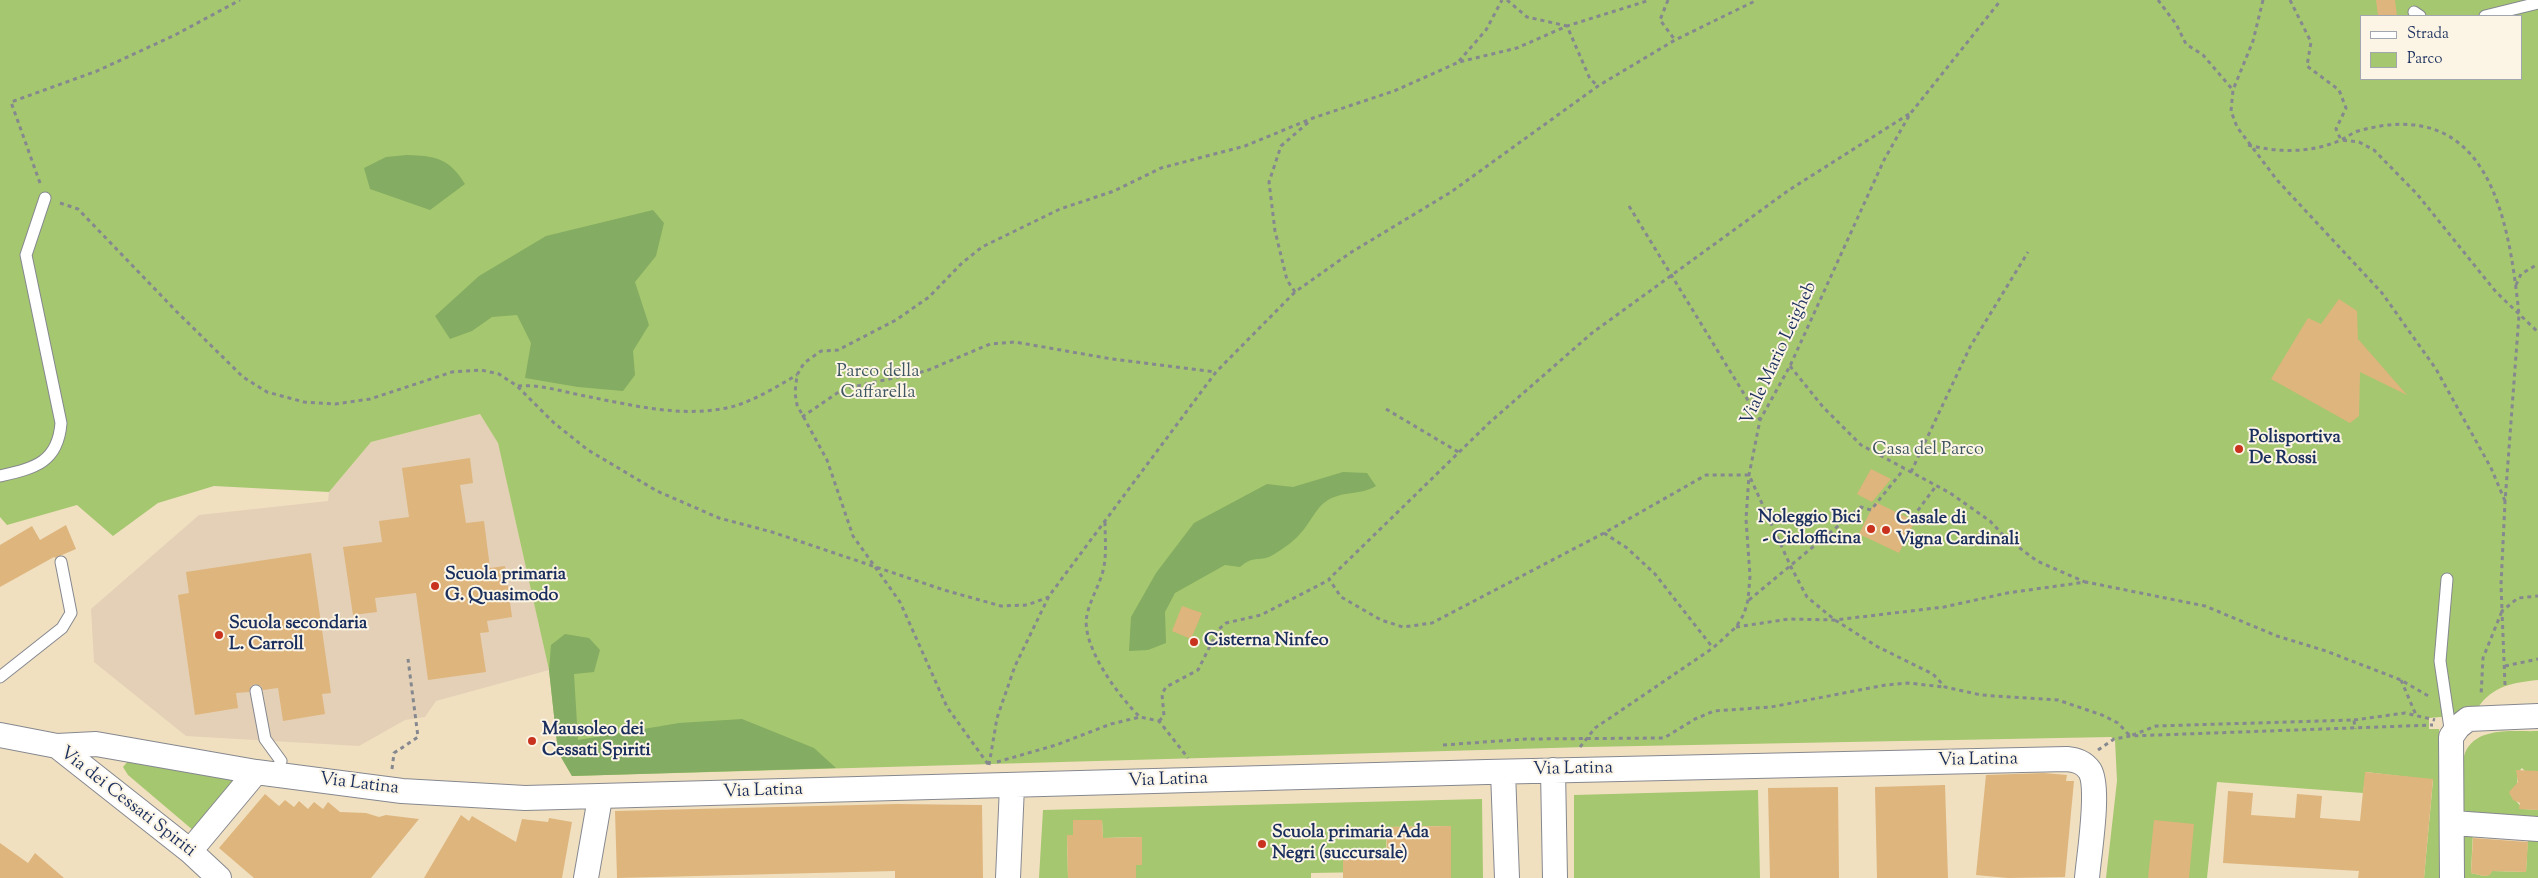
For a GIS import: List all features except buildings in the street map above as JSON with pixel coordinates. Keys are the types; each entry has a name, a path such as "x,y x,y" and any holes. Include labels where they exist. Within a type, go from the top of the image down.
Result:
{"street":[{"path":"2452,878 2452,737 2458,727 2468,719 2538,716"},
{"name":"Via dei Cessati Spiriti","path":"0,735 57,746 190,851 219,878"},
{"name":"Via Latina","path":"57,746 96,744 265,773 402,791 504,798 600,798 1553,770 2057,759 2082,762 2090,772 2094,783 2087,878"},
{"path":"1553,770 1555,878"},
{"path":"1503,772 1507,878"},
{"path":"190,851 265,773"},
{"path":"1008,878 1012,786"},
{"path":"586,878 600,798"},
{"path":"2453,823 2538,829"}],"lane":[{"path":"2489,15 2538,3"},
{"path":"0,476 29,469 50,457 60,440 61,423 26,255 45,198"},
{"path":"0,678 62,628 71,613 61,562"},
{"path":"2447,579 2440,661 2452,737"},
{"path":"256,691 264,739 281,761 265,773"}],"path":[{"path":"240,0 175,35 97,71 11,102 45,198 78,210 243,377 268,392 304,402 335,404 370,399 452,372 481,370 499,374 517,386 553,422 588,450 658,491 719,518 823,547 876,568 1001,606 1028,605 1049,596"},
{"path":"1459,62 1486,30 1502,0"},
{"path":"1507,0 1527,17 1566,26"},
{"path":"989,764 947,707 900,602 853,536 827,460 797,405 795,393 797,375 804,363 821,351 838,350 896,320 929,296 962,263 982,247 1060,209 1114,192 1161,168 1246,146 1313,118 1394,90 1459,62 1517,48 1566,26 1650,0"},
{"path":"1668,0 1660,20 1675,40"},
{"path":"989,764 997,718 1015,666 1049,596 1216,372 1295,292 1350,253 1451,192 1598,86 1675,40 1757,0"},
{"name":"Viale Mario Leigheb","path":"1580,748 1595,728 1632,702 1679,674 1713,648 1736,627 1744,614 1748,600 1750,576 1746,519 1749,476 1760,420 1790,366 1884,160 1910,114 2001,0"},
{"path":"2158,0 2176,24 2186,44 2208,60 2233,90"},
{"path":"2262,0 2253,41 2233,90 2231,111 2237,128 2248,146 2277,180 2382,293 2436,369 2491,468 2505,502"},
{"path":"2290,0 2312,42 2307,66 2339,90 2346,108 2336,129 2341,140"},
{"path":"1566,26 1590,79 1598,86"},
{"path":"1159,721 1164,716 1162,694 1166,687 1198,670 1218,630 1226,623 1261,615 1329,580 1550,368 1671,275 1789,190 1910,114"},
{"path":"1295,292 1287,280 1275,231 1270,182 1281,146 1313,118"},
{"path":"2248,146 2276,152 2301,150 2341,140 2356,131 2385,126 2424,127 2455,139 2480,164 2498,198 2516,285 2519,315 2505,502 2501,585 2505,685"},
{"path":"2341,140 2359,142 2374,150 2417,194 2496,292 2538,332"},
{"path":"1629,206 1760,420"},
{"path":"1911,472 1970,347 2028,252"},
{"path":"2516,285 2521,274 2538,264"},
{"path":"802,417 843,389 926,371 990,344 1015,342 1112,359 1216,372"},
{"path":"1790,366 1823,407 1861,445 1950,492 1990,521 2005,537 2037,561 2086,582 2205,606 2277,636 2401,680 2446,706"},
{"path":"517,386 530,385 594,398 692,412 732,407 764,394 797,375"},
{"path":"1386,409 1460,453"},
{"path":"1748,600 1861,507 1871,510 1904,469"},
{"path":"1329,580 1341,597 1381,620 1403,627 1432,623 1604,533 1706,475 1749,476 1807,597 1836,620 1878,647 1933,674 1945,687"},
{"path":"1913,517 1936,486"},
{"path":"1105,521 1107,551 1102,573 1086,616 1090,642 1104,670 1127,704 1140,718"},
{"path":"1604,533 1627,548 1655,574 1713,648"},
{"path":"1736,627 1789,619 1836,620 1944,606 2007,593 2086,582"},
{"path":"2481,702 2483,658 2502,611 2518,598 2538,596"},
{"path":"391,774 394,753 418,737 408,659"},
{"path":"2505,666 2538,659"},
{"path":"2401,680 2416,715"},
{"path":"1444,745 1526,738 1638,740 1664,738 1695,719 1714,711 1771,707 1886,685 1908,683 1945,687 1982,696 2058,700 2102,715 2118,723 2130,736"},
{"path":"2130,736 2156,726 2354,720 2388,714 2416,715 2429,720"},
{"path":"989,764 1056,745 1112,724 1140,718 1159,721 1190,760"},
{"path":"2354,720 2355,730"},
{"path":"2114,739 2130,736 2355,730 2429,726"}],"shaded area":[{"path":"480,414 498,442 549,670 436,701 425,717 405,720 359,746 186,736 94,662 91,609 199,515 328,501 329,492 371,442"}],"green space":[{"name":"Parco della Caffarella","path":"0,0 2538,0 2538,680 2509,685 2493,692 2474,714 2429,718 2429,729 2439,729 2442,769 2442,878 2424,878 2433,780 2366,772 2363,793 2217,782 2207,878 2106,878 2117,781 2115,740 2111,737 1586,747 572,776 558,752 549,670 498,443 480,414 371,442 329,492 214,486 158,503 113,536 77,505 7,525 0,517"},
{"path":"426,156 441,160 459,175 465,184 430,210 370,189 364,168 386,157"},
{"path":"653,210 664,223 656,256 635,282 649,325 633,351 635,375 623,391 578,387 525,378 531,343 517,315 492,317 472,331 450,339 435,316 479,276 546,236"},
{"path":"1343,472 1367,473 1376,486 1365,491 1340,495 1323,503 1303,531 1271,556 1249,561 1240,567 1225,565 1175,593 1165,612 1166,643 1148,650 1129,651 1131,617 1156,573 1194,523 1267,484 1293,487"},
{"path":"565,634 589,638 600,650 594,672 574,674 578,740 679,723 742,719 814,748 836,768 572,776 558,752 549,670 551,645"},
{"path":"2538,731 2538,771 2527,773 2522,768 2518,772 2517,785 2510,794 2523,809 2538,810 2538,819 2464,811 2463,764 2465,753 2470,744 2487,734 2497,732"},
{"path":"129,760 227,773 234,780 194,831 128,775 123,767"},
{"path":"1758,790 1760,878 1574,878 1574,795"},
{"name":"Scuola primaria Ada Negri (succursale)","path":"1482,799 1483,878 1451,878 1450,826 1386,827 1387,878 1367,872 1311,873 1311,878 1136,878 1136,865 1142,865 1142,837 1103,838 1102,820 1073,820 1073,835 1067,835 1068,878 1039,878 1043,810"},
{"path":"2463,830 2473,831 2471,873 2484,876 2489,875 2492,871 2526,872 2528,835 2538,836 2538,878 2462,878"}],"place":[{"name":"Polisportiva De Rossi","path":"2239,449"},
{"name":"Noleggio Bici - Ciclofficina","path":"1871,529"},
{"name":"Casale di Vigna Cardinali","path":"1886,530"},
{"name":"Scuola primaria G. Quasimodo","path":"435,586"},
{"name":"Scuola secondaria L. Carroll","path":"219,635"},
{"name":"Cisterna Ninfeo","path":"1194,642"},
{"name":"Mausoleo dei Cessati Spiriti","path":"532,741"},
{"name":"Scuola primaria Ada Negri (succursale)","path":"1262,844"}],"park label":[{"name":"Casa del Parco","path":"1928,451"}]}
